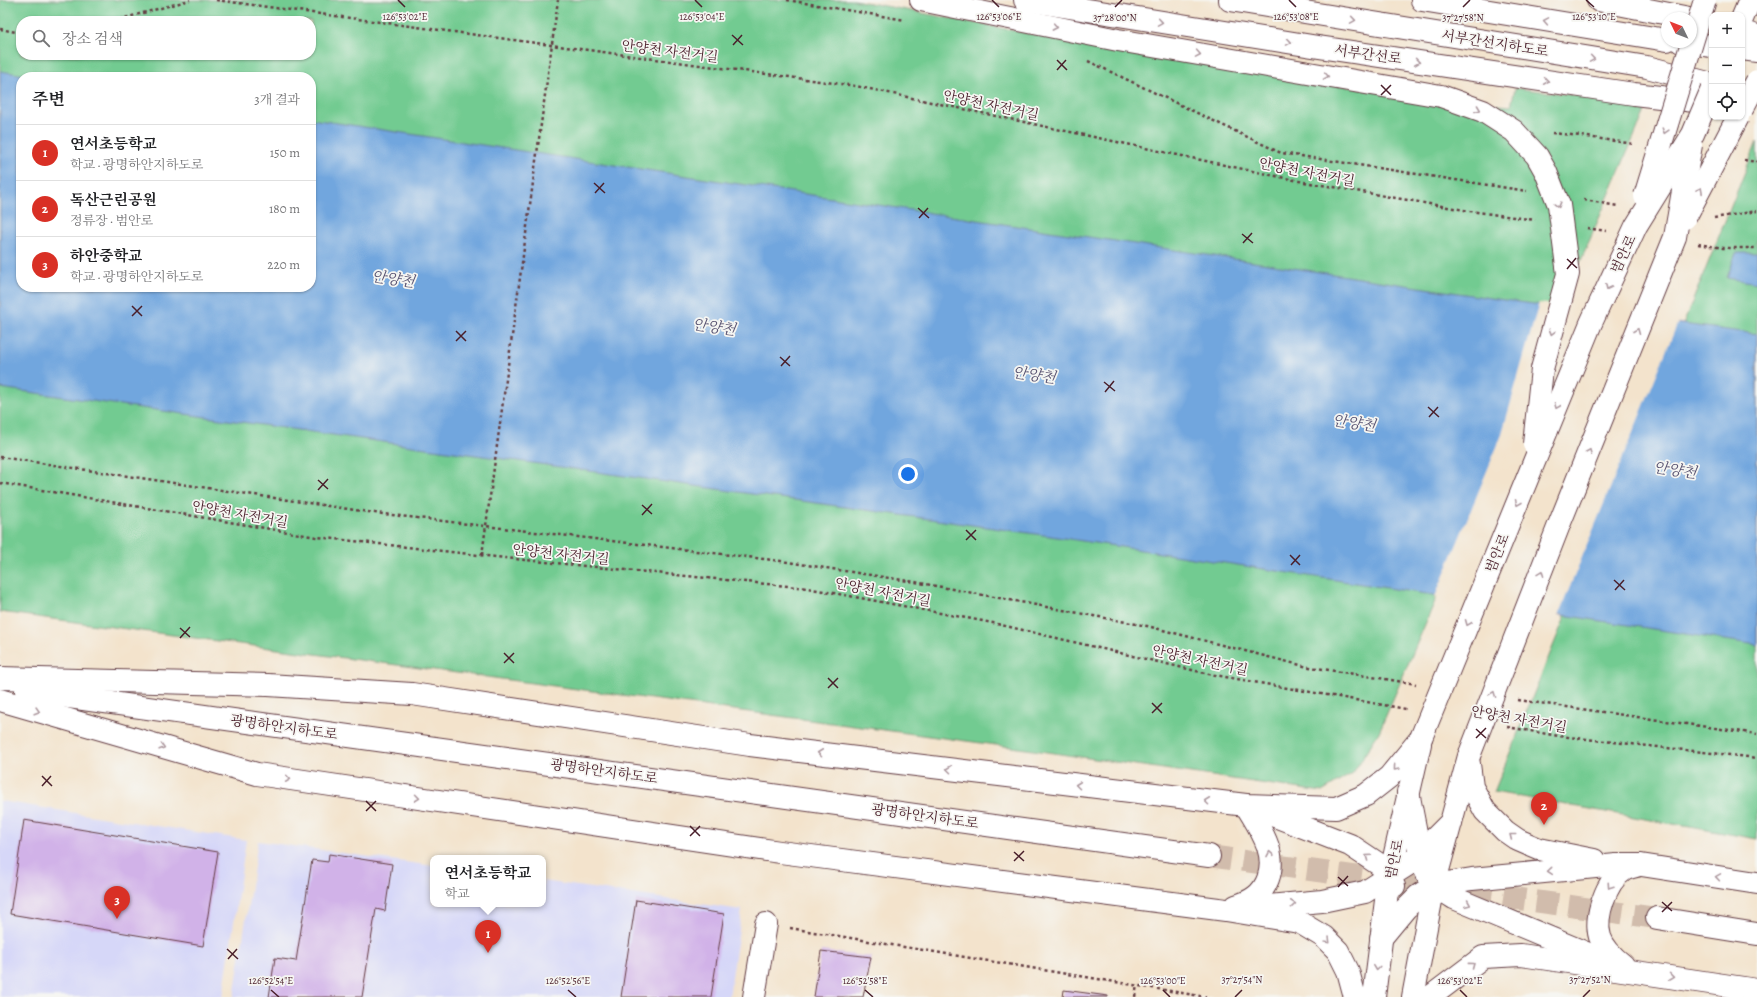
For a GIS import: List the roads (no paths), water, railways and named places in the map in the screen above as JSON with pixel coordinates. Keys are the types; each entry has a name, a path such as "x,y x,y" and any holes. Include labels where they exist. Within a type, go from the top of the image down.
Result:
{"main road":[{"path":"921,0 1118,40 1441,96 1483,111 1514,131 1537,156 1546,172 1559,205 1568,274 1542,369 1532,466"},
{"name":"서부간선로","path":"1025,0 1320,47 1634,94 1709,103"},
{"name":"서부간선지하도로","path":"1230,0 1647,68 1709,83"},
{"path":"1422,0 1661,39"},
{"path":"1598,0 1661,12"},
{"path":"1636,226 1705,0"},
{"path":"1745,12 1750,0"},
{"path":"1697,20 1709,23"},
{"path":"1745,33 1757,36"},
{"path":"1697,44 1709,46"},
{"path":"1745,49 1757,51"},
{"path":"1745,103 1757,81"},
{"path":"1745,93 1757,96"},
{"name":"범안로","path":"1374,997 1389,878 1421,738 1591,324 1636,226 1693,134 1709,96"},
{"path":"1745,106 1757,108"},
{"path":"1684,240 1737,120"},
{"name":"범안로","path":"1413,997 1434,885 1469,756 1559,525 1684,240 1693,134"},
{"path":"0,678 268,685 412,694 750,745 1246,805 1336,808 1366,795 1389,777 1421,738"},
{"name":"광명하안지하도로","path":"0,687 1209,856"},
{"path":"0,700 257,774 788,853 1226,910 1299,922 1324,937 1338,951 1345,965 1355,997"},
{"path":"1469,756 1472,787 1485,811 1518,840 1539,849 1616,865"},
{"path":"1408,792 1425,872 1434,885 1460,901 1632,972"},
{"path":"1246,805 1350,844 1380,865 1399,893 1421,950"},
{"path":"1226,910 1252,900 1265,887 1271,871 1271,855 1267,843 1246,805"},
{"path":"1226,910 1322,901 1365,892 1409,864 1451,822"},
{"path":"1381,938 1418,896 1434,885 1472,879 1616,865 1640,865 1757,883"},
{"path":"1632,972 1613,957 1603,943 1600,936 1600,913 1606,892 1615,878 1623,871 1640,865"},
{"path":"1657,918 1757,934"},
{"path":"754,997 766,924"},
{"path":"1430,997 1483,957 1521,955 1757,990"}],"water":[{"name":"안양천","path":"0,71 16,74 16,292 316,292 316,120 1504,300 1757,334 1757,645 1050,536 0,388"},
{"path":"1736,253 1757,253 1757,283 1727,278"}],"tunnel":[{"path":"1209,856 1657,918"}],"place":[{"name":"독산근린공원","path":"1544,825"},
{"name":"하안중학교","path":"117,919"},
{"name":"연서초등학교","path":"488,953"}]}
